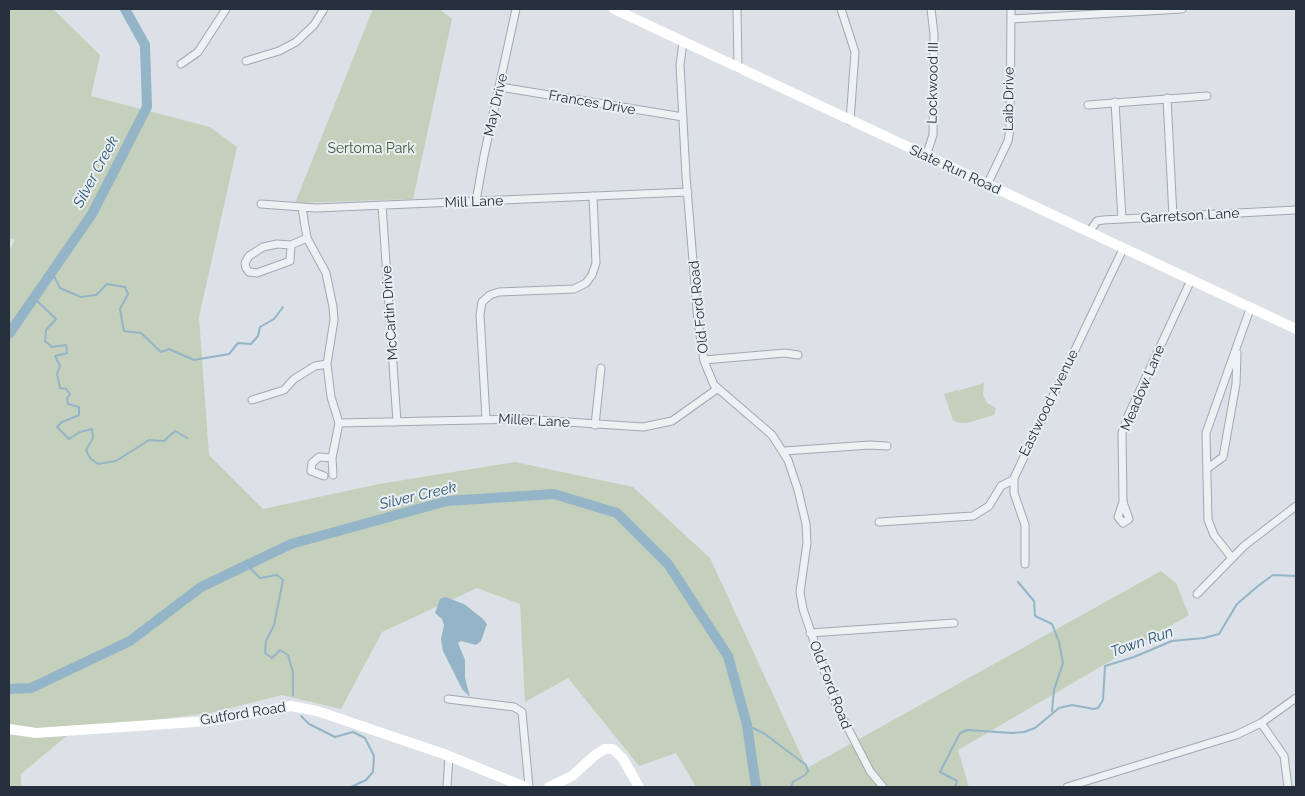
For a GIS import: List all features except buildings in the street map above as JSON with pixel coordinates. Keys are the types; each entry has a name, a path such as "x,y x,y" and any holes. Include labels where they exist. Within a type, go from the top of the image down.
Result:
{"street":[{"path":"181,64 198,52 226,9"},
{"path":"246,61 279,51 296,42 314,25 324,9"},
{"name":"May Drive","path":"476,201 516,9"},
{"name":"Slate Run Road","path":"614,9 1296,329"},
{"path":"737,9 738,68"},
{"path":"841,9 855,52 850,121"},
{"name":"Lockwood III","path":"926,156 933,135 934,34 931,9"},
{"name":"Laib Drive","path":"987,185 1008,141 1010,129 1011,9"},
{"path":"1011,19 1182,9"},
{"name":"Old Ford Road","path":"683,42 680,65 683,117 698,322 704,360 710,378 718,389 765,428 784,451 792,470 804,511 807,543 800,592 810,633 828,686 846,726 870,771 883,787"},
{"name":"Frances Drive","path":"500,87 683,117"},
{"path":"1088,105 1208,96"},
{"path":"1167,98 1173,217"},
{"path":"1115,102 1122,219"},
{"name":"Mill Lane","path":"261,204 302,208 688,192"},
{"path":"486,418 480,315 482,302 500,292 574,289 586,283 596,264 593,196"},
{"name":"McCartin Drive","path":"382,205 397,422"},
{"path":"302,208 307,238 324,267 331,289 334,320 327,364 331,397 339,423 332,458 333,474"},
{"name":"Garretson Lane","path":"1089,232 1097,221 1296,210"},
{"path":"291,245 290,261 257,273 249,272 246,268 245,263 249,256 263,247 277,244 291,245 307,238"},
{"name":"Eastwood Avenue","path":"1014,480 1123,248"},
{"name":"Meadow Lane","path":"1124,502 1122,433 1128,416 1192,280"},
{"path":"1232,558 1214,535 1208,520 1206,433 1250,309"},
{"path":"1208,468 1223,458 1236,384 1237,346"},
{"path":"704,360 785,354 798,355"},
{"path":"252,400 284,390 294,379 310,369 327,364"},
{"path":"596,425 601,368"},
{"name":"Miller Lane","path":"339,423 486,418 643,427 667,423 718,389"},
{"path":"784,451 870,445 888,446"},
{"path":"324,476 311,471 312,463 319,457 332,458"},
{"path":"879,522 973,516 989,506 1001,486 1014,480 1014,493 1025,525 1025,564"},
{"path":"1197,594 1232,558 1296,506"},
{"path":"810,633 954,623"},
{"path":"1067,787 1229,738 1261,723 1296,698"},
{"path":"448,699 514,707 522,712 529,787"},
{"name":"Gutford Road","path":"9,729 36,732 209,721 291,706 317,711 449,756 507,784 524,787"},
{"path":"1261,723 1284,756 1288,787"},
{"path":"549,787 572,776 594,756 605,750 613,749 623,759 638,787"},
{"path":"447,787 449,756"}],"green space":[{"path":"9,9 53,9 100,55 91,96 210,127 237,147 199,317 209,455 263,509 379,484 515,462 633,487 710,558 807,768 1161,571 1176,583 1189,615 958,750 969,787 696,787 676,753 639,766 568,678 525,702 520,604 477,588 382,632 341,709 282,695 210,713 74,730 21,774 21,787 9,787 9,252 15,239 9,238"},
{"name":"Sertoma Park","path":"373,9 439,9 452,19 413,199 295,203"},
{"path":"984,383 983,395 987,403 996,408 994,415 967,423 958,423 953,420 944,394 958,390 960,392 960,390"}],"water":[{"path":"445,597 464,604 487,624 481,641 476,645 461,641 458,643 465,660 465,678 470,697 462,689 443,651 441,639 444,625 442,619 435,613 440,599"}],"waterway":[{"name":"Silver Creek","path":"9,334 92,214 147,107 145,45 125,9"},
{"path":"52,272 60,288 81,297 96,295 107,284 125,287 128,294 120,309 124,331 141,333 161,352 169,349 194,360 229,354 238,343 251,344 258,336 260,327 274,319 283,307"},
{"path":"34,298 56,319 46,330 45,341 52,347 66,345 67,353 55,356 60,366 57,374 60,388 66,389 70,394 67,398 68,404 79,407 79,415 62,422 57,427 69,439 80,432 92,429 93,438 86,450 90,458 98,464 116,461 149,440 164,441 175,431 187,438"},
{"name":"Silver Creek","path":"9,689 31,688 130,641 201,587 291,544 447,501 554,494 617,513 668,564 728,656 747,725 756,787"},
{"path":"247,565 260,578 277,575 283,580 274,625 266,641 265,653 272,658 280,650 288,655 293,672 293,695"},
{"name":"Town Run","path":"955,787 957,781 940,772 960,733 967,730 1024,732 1035,728 1059,708 1072,705 1098,708 1103,700 1105,666 1134,657 1172,641 1204,638 1219,634 1237,604 1258,586 1273,575 1296,576"},
{"path":"1018,582 1034,601 1035,616 1052,624 1059,642 1063,663 1054,690 1052,711"},
{"path":"301,716 309,724 335,737 353,732 365,738 374,756 373,772 366,780 351,787"},
{"path":"747,725 765,734 806,765 808,771 793,782 791,787"}]}
